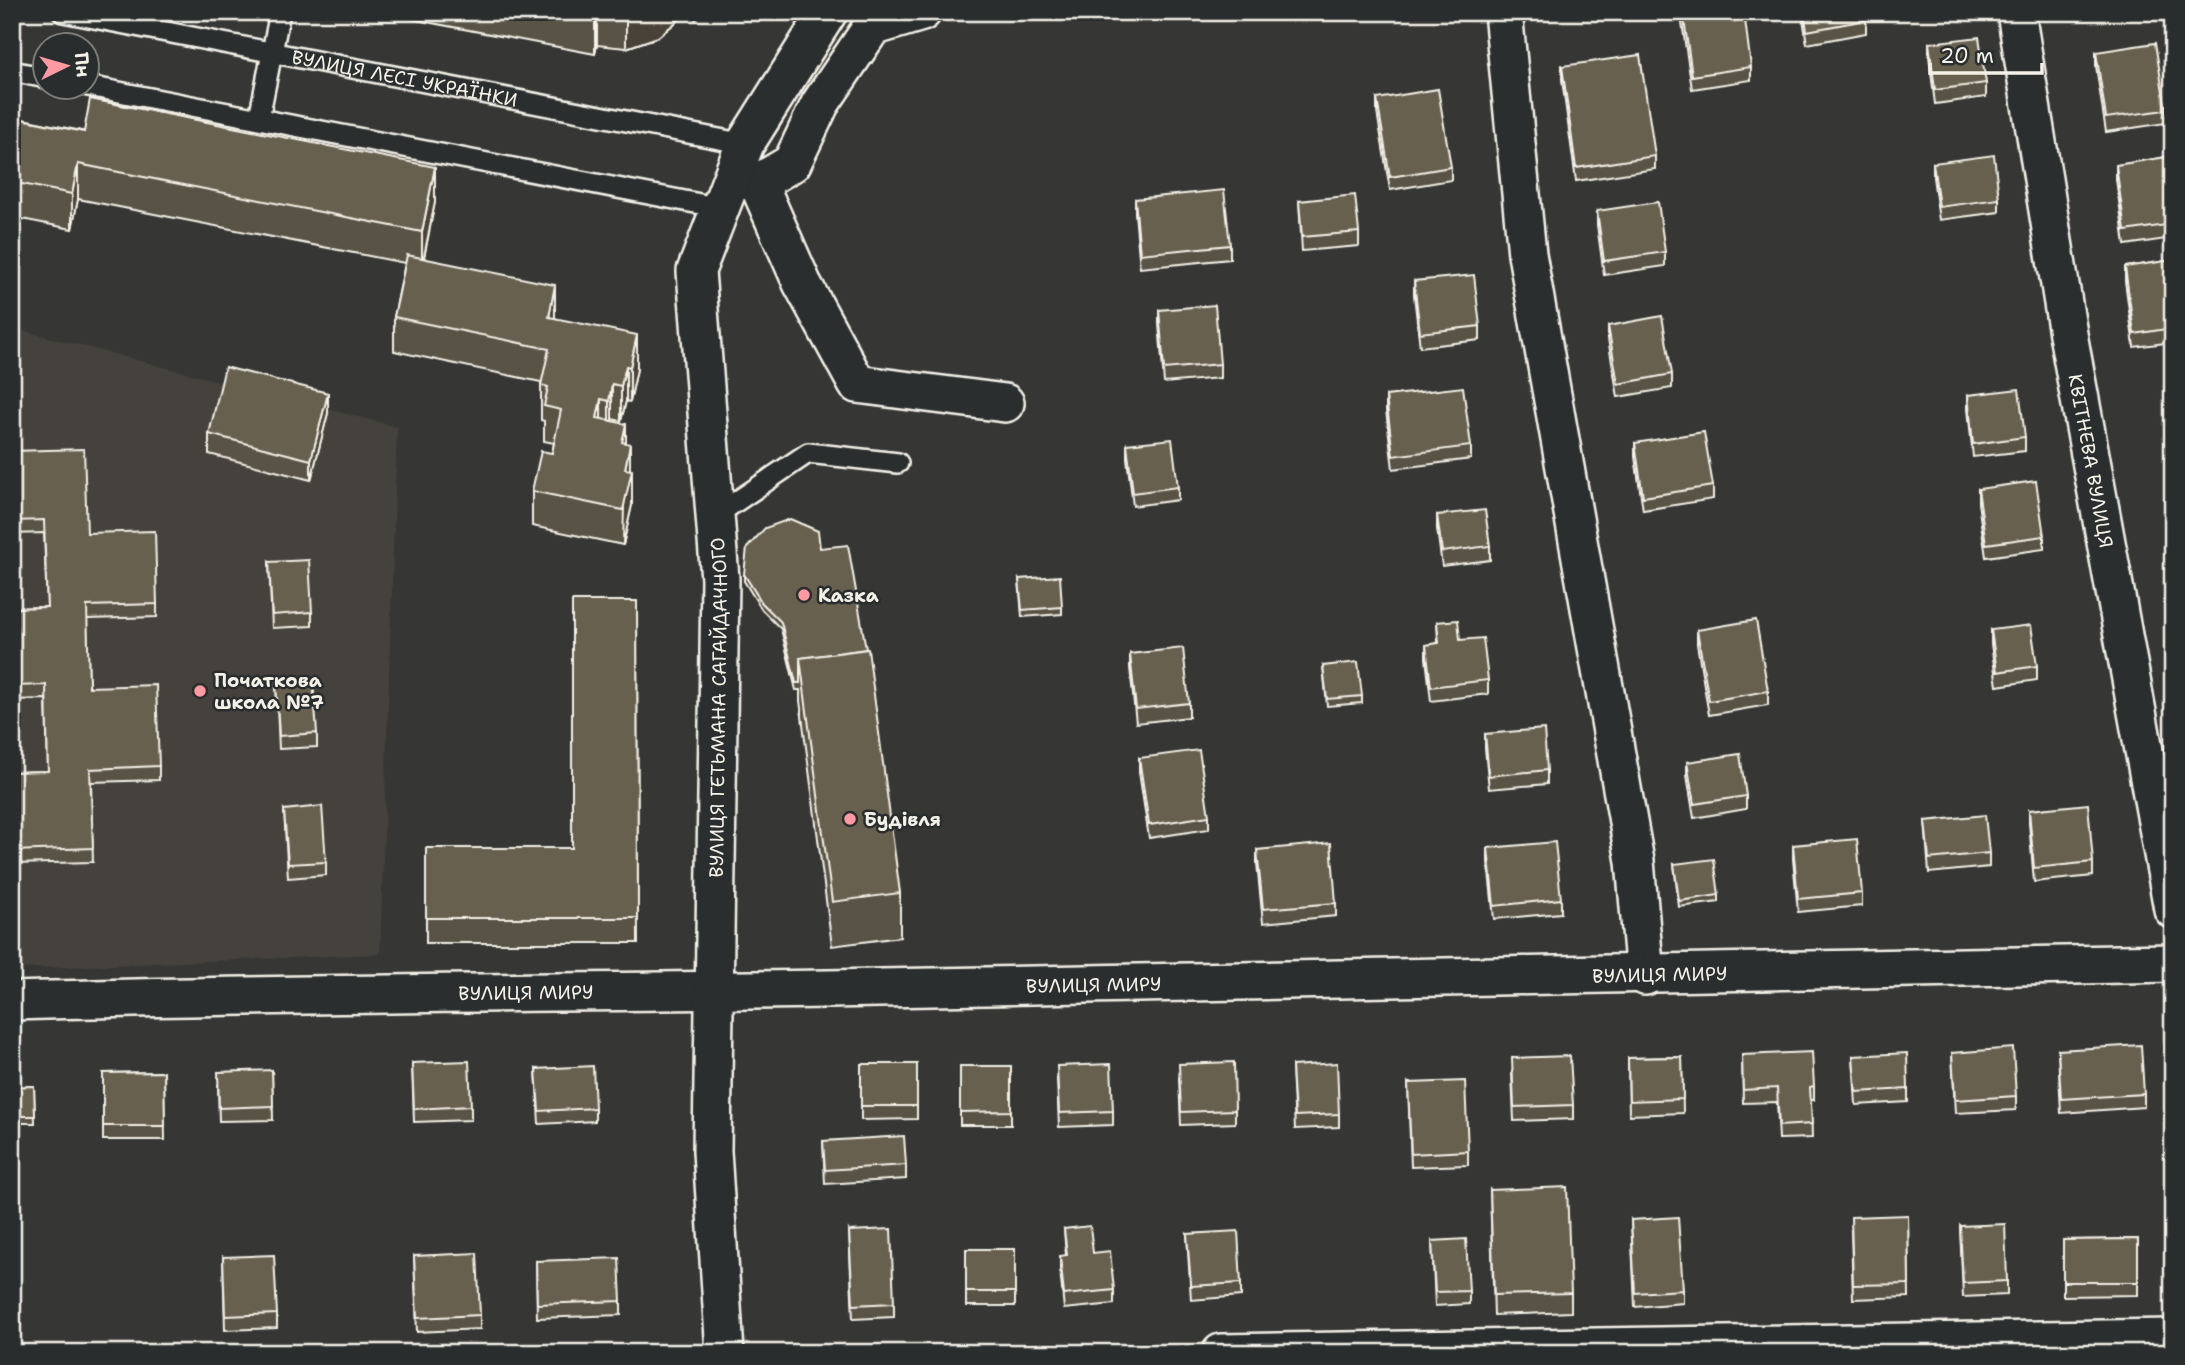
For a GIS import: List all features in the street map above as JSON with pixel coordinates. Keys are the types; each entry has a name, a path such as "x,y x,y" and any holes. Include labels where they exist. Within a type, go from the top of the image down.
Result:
{"street":[{"name":"ВУЛИЦЯ ГЕТЬМАНА САГАЙДАЧНОГО","path":"725,1353 712,1151 720,579 696,271 739,178 828,12"},
{"path":"922,12 872,27 820,104 792,163 739,178 802,283 856,384 1005,403"},
{"path":"1503,12 1527,254 1635,861 1645,976"},
{"name":"КВІТНЕВА ВУЛИЦЯ","path":"2017,12 2068,334 2173,909"},
{"name":"ВУЛИЦЯ МИРУ","path":"12,1001 216,995 1645,976 2173,963"},
{"path":"1221,1353 2173,1338"}],"lane":[{"name":"ВУЛИЦЯ ЛЕСІ УКРАЇНКИ","path":"63,12 274,52 739,178"},
{"path":"259,118 280,12"},
{"path":"12,71 32,75"},
{"path":"102,89 259,118 739,178"},
{"path":"715,516 808,453 898,463"}],"shaded area":[{"name":"Початкова школа №7","path":"12,328 397,427 380,954 12,969"}],"building":[{"path":"559,12 597,12 595,19"},
{"path":"1683,12 1744,12 1751,67 1692,76"},
{"path":"1804,12 1865,12 1866,20 1807,31"},
{"path":"1979,37 1986,83 1935,90 1929,43"},
{"path":"2155,43 2166,110 2106,118 2096,52"},
{"path":"1640,55 1655,156 1576,168 1562,66"},
{"path":"1438,89 1451,167 1390,177 1377,99"},
{"path":"102,101 435,167 422,232 78,164 72,194 12,182 12,117 84,132 89,102"},
{"path":"1994,155 1999,199 1939,207 1933,163"},
{"path":"2173,156 2173,224 2125,231 2116,165"},
{"path":"1224,190 1230,245 1140,254 1135,199"},
{"path":"1355,195 1359,232 1302,237 1299,201"},
{"path":"1658,202 1665,252 1604,261 1597,211"},
{"path":"407,255 555,285 549,317 637,335 630,367 626,366 621,386 612,384 609,401 601,399 597,418 626,424 622,442 630,444 625,469 632,470 623,510 532,491 541,451 552,453 561,410 544,406 548,387 541,385 549,349 394,317"},
{"path":"2173,260 2173,328 2134,334 2125,267"},
{"path":"1474,275 1480,326 1420,333 1414,281"},
{"path":"1215,305 1220,364 1164,369 1159,310"},
{"path":"1662,316 1672,374 1618,384 1608,326"},
{"path":"225,367 328,393 311,460 209,434"},
{"path":"1463,387 1471,446 1393,456 1386,396"},
{"path":"2019,389 2025,437 1973,444 1968,395"},
{"path":"1704,432 1713,486 1643,497 1635,443"},
{"path":"1172,439 1178,487 1133,493 1127,444"},
{"path":"84,449 87,533 155,531 157,604 87,606 89,687 156,685 159,766 90,769 93,848 12,851 12,772 48,771 46,685 12,686 12,608 47,607 44,520 12,521 12,451"},
{"path":"2036,481 2044,536 1986,544 1978,489"},
{"path":"1485,510 1490,546 1442,552 1437,515"},
{"name":"Казка","path":"790,519 818,531 820,548 848,545 866,649 800,658 800,683 796,683 781,622 762,603 744,574 747,548 765,528"},
{"path":"309,560 312,612 272,615 269,562"},
{"path":"1060,576 1062,607 1022,610 1019,579"},
{"path":"572,601 637,601 638,918 426,918 426,848 572,848"},
{"path":"1458,620 1460,640 1483,638 1488,680 1431,687 1426,645 1439,643 1437,622"},
{"path":"1756,620 1768,691 1709,701 1697,630"},
{"path":"2031,625 2037,666 1997,672 1991,630"},
{"path":"1183,648 1189,703 1136,709 1130,654"},
{"name":"Будівля","path":"868,649 900,893 832,902 800,658"},
{"path":"1358,662 1362,696 1327,699 1323,666"},
{"path":"313,680 317,733 279,736 276,682"},
{"path":"1544,729 1547,770 1489,776 1485,734"},
{"path":"1199,750 1209,816 1149,825 1139,758"},
{"path":"1740,754 1746,796 1694,804 1687,762"},
{"path":"2088,804 2093,862 2034,868 2029,810"},
{"path":"322,806 326,862 288,864 284,810"},
{"path":"1985,815 1989,853 1929,859 1925,821"},
{"path":"1857,839 1862,893 1798,899 1793,845"},
{"path":"1555,842 1561,899 1494,906 1488,848"},
{"path":"1331,843 1336,903 1263,909 1257,850"},
{"path":"1714,859 1719,895 1679,901 1674,864"},
{"path":"2141,1045 2144,1094 2061,1099 2058,1050"},
{"path":"2013,1048 2016,1096 1955,1100 1952,1053"},
{"path":"1812,1052 1812,1124 1779,1126 1777,1088 1743,1090 1742,1055"},
{"path":"1907,1053 1908,1089 1856,1092 1853,1056"},
{"path":"1570,1056 1573,1105 1514,1107 1512,1058"},
{"path":"1682,1057 1683,1099 1629,1101 1628,1058"},
{"path":"469,1061 471,1106 414,1109 412,1063"},
{"path":"1234,1062 1235,1110 1181,1112 1179,1064"},
{"path":"1337,1063 1339,1114 1295,1116 1292,1066"},
{"path":"861,1064 917,1064 917,1106 861,1106"},
{"path":"1111,1064 1113,1111 1059,1113 1057,1066"},
{"path":"593,1066 595,1108 539,1111 536,1069"},
{"path":"960,1066 1011,1066 1011,1111 960,1112"},
{"path":"272,1070 273,1106 219,1108 218,1072"},
{"path":"164,1072 165,1126 103,1126 103,1073"},
{"path":"1465,1081 1468,1151 1411,1154 1408,1083"},
{"path":"34,1086 35,1116 12,1116 12,1087"},
{"path":"904,1136 906,1165 825,1170 823,1141"},
{"path":"1567,1187 1571,1293 1494,1295 1490,1190"},
{"path":"1908,1215 1909,1284 1853,1285 1851,1217"},
{"path":"1678,1217 1683,1290 1635,1293 1631,1220"},
{"path":"2005,1224 2007,1281 1963,1283 1960,1226"},
{"path":"1090,1226 1093,1253 1110,1251 1114,1290 1064,1295 1060,1256 1067,1255 1064,1229"},
{"path":"891,1229 894,1303 853,1305 849,1231"},
{"path":"1238,1231 1241,1283 1191,1286 1187,1234"},
{"path":"1466,1239 1469,1291 1435,1292 1432,1241"},
{"path":"2138,1239 2138,1282 2063,1282 2063,1240"},
{"path":"966,1249 1015,1249 1015,1292 966,1292"},
{"path":"477,1253 480,1315 417,1318 414,1256"},
{"path":"274,1255 277,1314 225,1316 223,1257"},
{"path":"619,1258 621,1301 537,1304 536,1261"}],"place":[{"name":"Казка","path":"804,595"},
{"name":"Початкова школа №7","path":"200,691"},
{"name":"Будівля","path":"850,819"}]}
